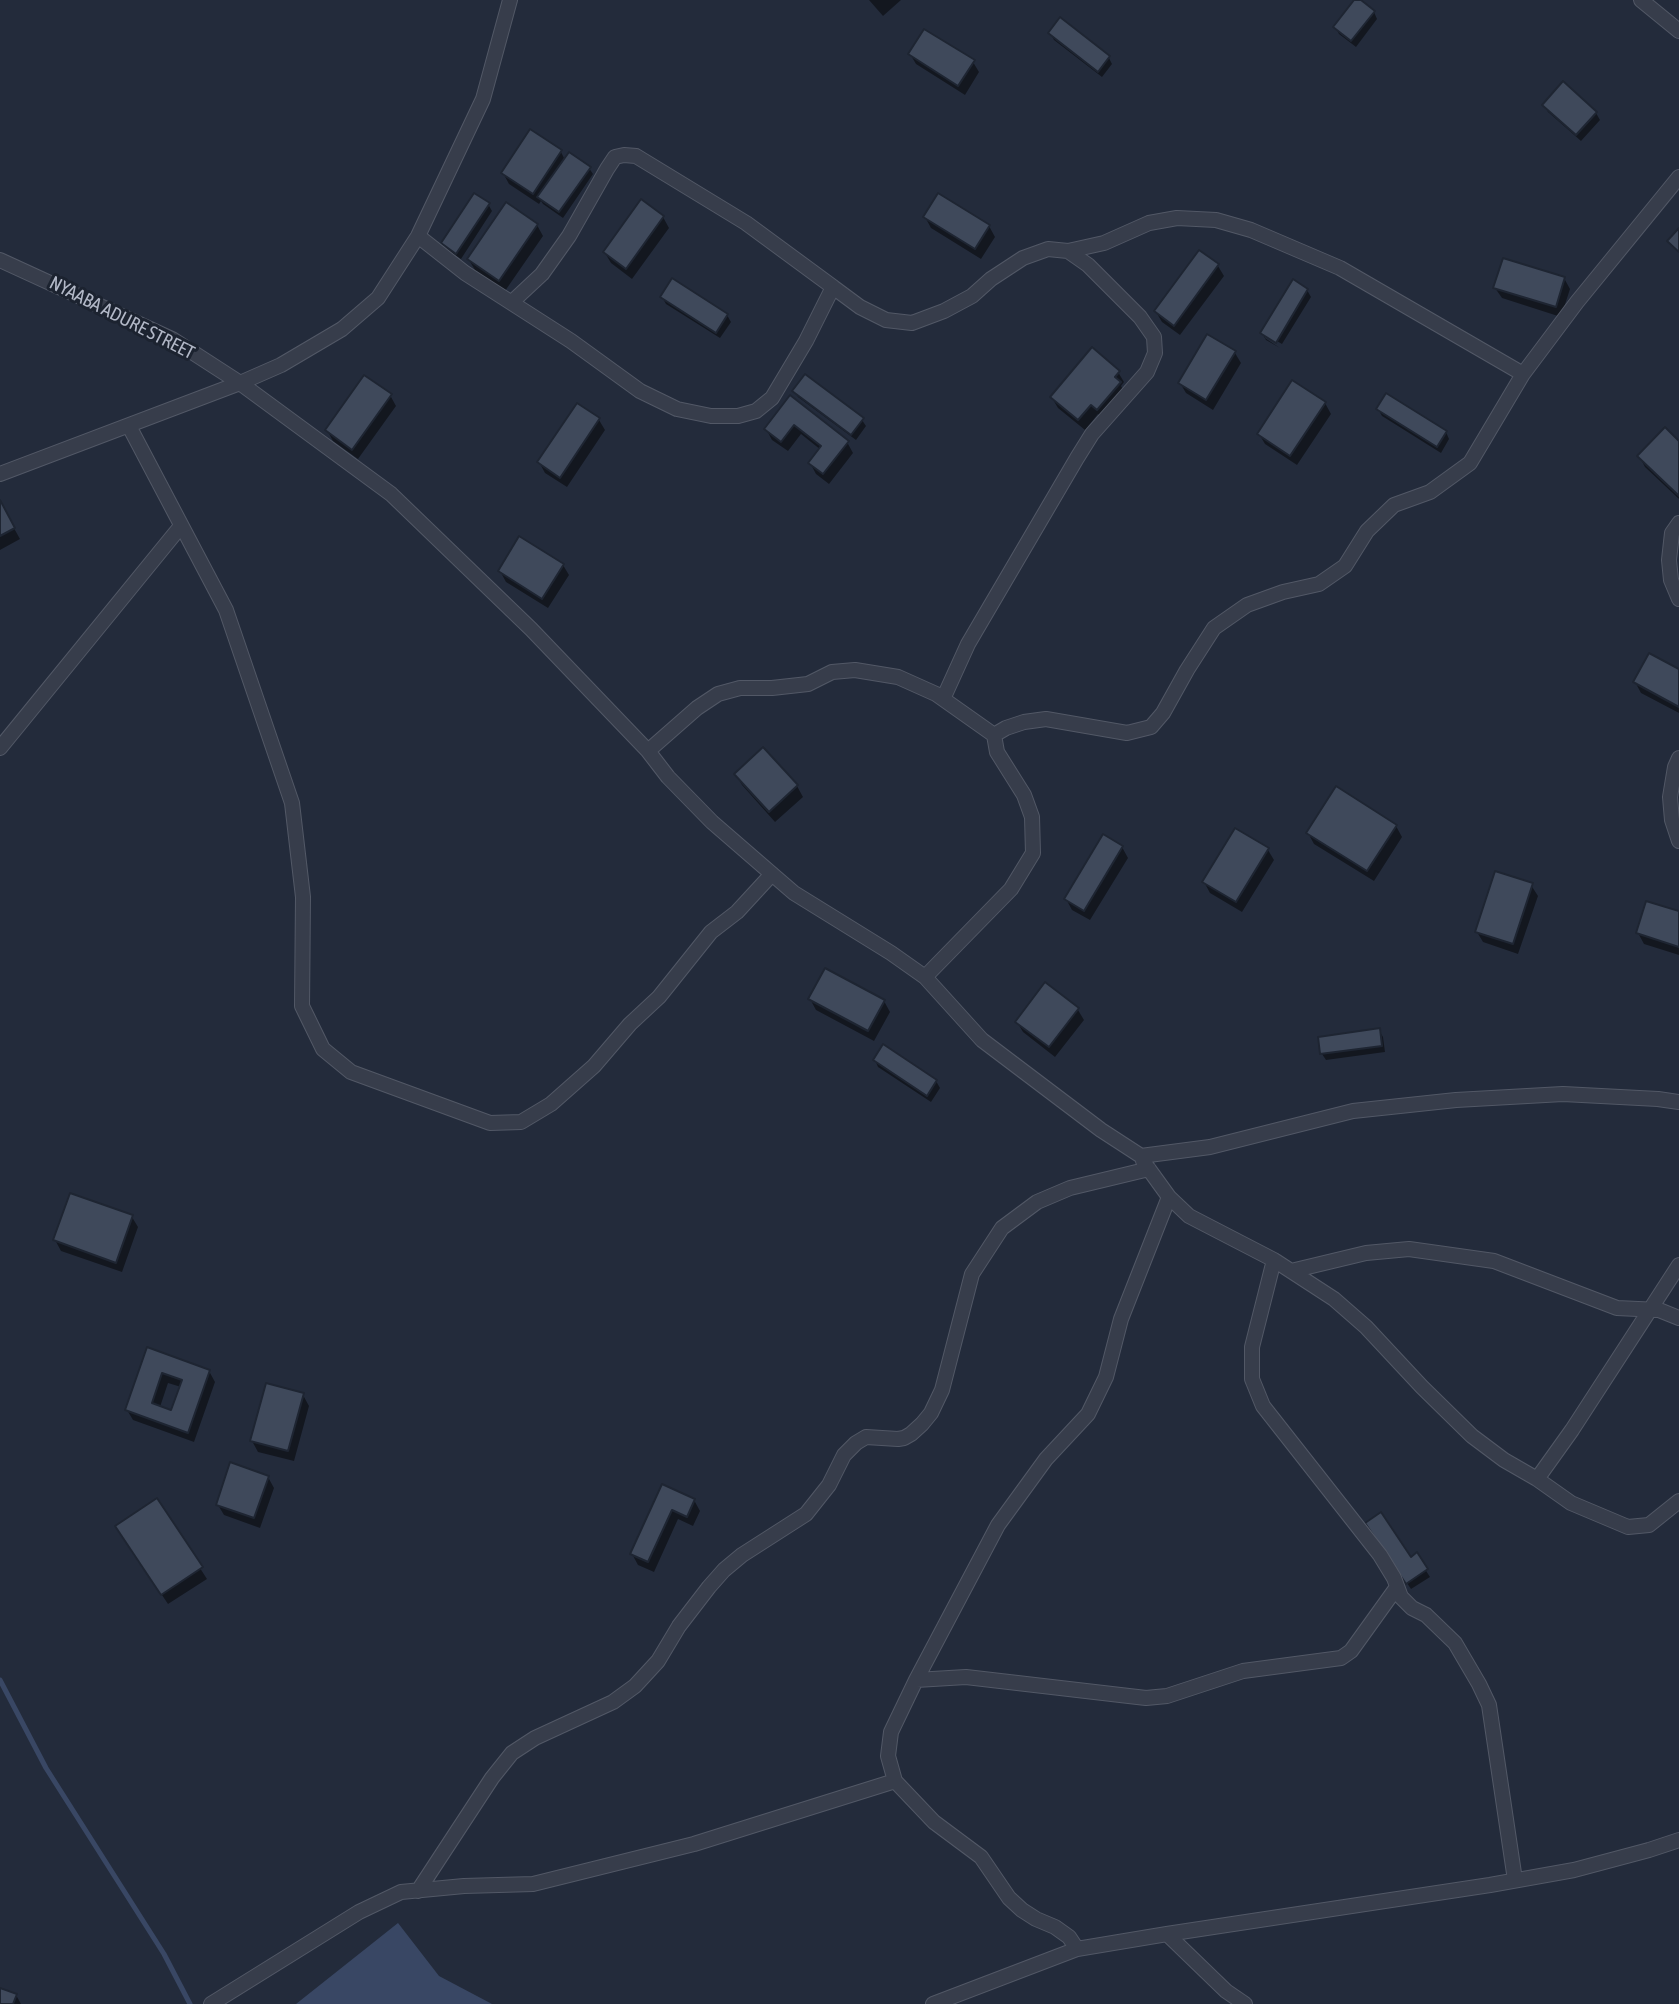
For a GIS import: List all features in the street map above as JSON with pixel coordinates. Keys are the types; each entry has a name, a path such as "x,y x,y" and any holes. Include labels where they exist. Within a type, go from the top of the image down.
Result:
{"street":[{"path":"0,474 281,365 342,329 378,298 418,236 483,99 510,0"},
{"path":"1641,0 1679,31"},
{"path":"512,302 542,274 569,236 607,169 615,158 624,155 636,156 746,223 860,307 886,320 912,323 944,310 972,296 991,279 1023,258 1048,249 1068,251 1104,243 1149,223 1177,218 1216,220 1251,230 1340,268 1523,374"},
{"path":"994,735 1015,725 1046,719 1127,733 1151,727 1163,713 1214,628 1247,605 1283,592 1319,584 1345,566 1367,531 1394,505 1430,492 1470,463 1523,374 1577,302 1679,177"},
{"path":"418,236 465,273 512,302 640,391 677,409 711,416 737,416 756,411 772,398 806,341 833,287"},
{"path":"943,699 968,644 1077,458 1092,434 1147,372 1155,354 1154,337 1140,317 1088,265 1068,251"},
{"name":"NYAABA ADURE STREET","path":"0,260 172,339 240,383 391,494 531,629 712,822 794,893 925,977 982,1040 1145,1163"},
{"path":"128,426 226,610 292,803 303,897 302,1006 323,1049 351,1072 490,1123 521,1122 551,1104 594,1066 630,1024 659,997 711,932 737,912 772,874"},
{"path":"1679,523 1672,533 1669,560 1671,580 1679,599"},
{"path":"0,748 181,526"},
{"path":"648,751 697,708 718,694 740,688 807,684 832,672 855,670 898,677 936,694 994,735 997,752 1024,794 1032,817 1033,853 1011,888 925,977"},
{"path":"1679,758 1670,797 1672,820 1679,841"},
{"path":"418,1891 492,1778 512,1753 535,1738 612,1702 635,1686 658,1661 679,1626 724,1570 742,1555 806,1514 829,1485 844,1455 856,1443 866,1437 904,1438 922,1424 931,1413 942,1390 972,1274 1002,1228 1037,1202 1145,1163 1353,1111 1443,1101 1563,1094 1679,1102"},
{"path":"1145,1163 1169,1197 1189,1216 1274,1259 1334,1298 1472,1436 1571,1503 1628,1527 1649,1525 1679,1501"},
{"path":"1077,1950 1069,1937 1036,1919 1009,1898 981,1857 934,1822 895,1781 888,1756 891,1732 998,1525 1046,1459 1088,1414 1106,1377 1121,1319 1169,1197"},
{"path":"1290,1271 1366,1253 1409,1249 1494,1261 1617,1308 1652,1309 1679,1318"},
{"path":"1274,1259 1252,1348 1252,1379 1263,1406 1380,1555 1394,1577 1401,1597 1412,1608 1426,1615 1455,1643 1489,1705 1515,1880"},
{"path":"1537,1479 1679,1265"},
{"path":"916,1680 966,1677 1146,1698 1167,1696 1242,1671 1341,1658 1351,1651 1397,1587"},
{"path":"211,2004 359,1912 401,1892 464,1886 533,1884 694,1844 895,1781"},
{"path":"933,2004 1077,1950 1574,1870 1650,1850 1679,1839"},
{"path":"1167,1934 1226,1991 1245,2004"}],"water":[{"path":"398,1923 439,1976 492,2004 296,2004"}],"building":[{"path":"1354,0 1361,0 1375,11 1351,41 1333,27"},
{"path":"1060,17 1110,56 1098,72 1048,33"},
{"path":"924,29 975,60 958,86 908,54"},
{"path":"1563,81 1597,112 1576,135 1542,105"},
{"path":"530,129 562,150 533,194 501,173"},
{"path":"569,152 591,167 559,212 537,197"},
{"path":"474,193 490,203 456,254 441,243"},
{"path":"938,193 990,225 975,249 923,217"},
{"path":"641,199 664,216 626,269 603,252"},
{"path":"506,202 538,224 499,281 467,259"},
{"path":"1679,228 1679,252 1667,241"},
{"path":"1199,250 1219,264 1174,326 1154,311"},
{"path":"1503,258 1565,277 1556,307 1493,288"},
{"path":"672,278 728,314 716,333 660,297"},
{"path":"1293,279 1308,289 1276,343 1260,333"},
{"path":"1207,334 1236,351 1206,400 1178,383"},
{"path":"1092,347 1120,371 1115,377 1121,382 1097,410 1091,405 1078,420 1050,397"},
{"path":"805,374 864,418 851,435 792,391"},
{"path":"364,375 392,394 352,450 325,430"},
{"path":"1292,380 1326,402 1290,456 1257,434"},
{"path":"1386,393 1447,431 1437,447 1376,409"},
{"path":"790,395 849,441 823,474 808,463 821,446 794,425 781,442 764,429"},
{"path":"577,403 600,418 560,478 537,462"},
{"path":"1665,427 1679,441 1679,496 1637,456"},
{"path":"0,500 15,528 0,536"},
{"path":"519,536 564,564 542,599 498,571"},
{"path":"1649,653 1679,669 1679,707 1633,682"},
{"path":"763,747 798,785 769,812 734,774"},
{"path":"1336,786 1397,825 1367,871 1306,833"},
{"path":"1235,828 1269,848 1236,902 1202,882"},
{"path":"1103,834 1123,846 1084,911 1064,899"},
{"path":"1495,871 1533,883 1513,944 1475,932"},
{"path":"1646,901 1679,911 1679,947 1636,933"},
{"path":"825,968 885,1000 868,1031 808,999"},
{"path":"1045,982 1079,1008 1049,1047 1015,1022"},
{"path":"1380,1028 1382,1046 1320,1054 1318,1037"},
{"path":"883,1044 937,1080 927,1096 873,1060"},
{"path":"70,1193 133,1215 116,1263 53,1240"},
{"path":"147,1347 210,1370 188,1433 125,1410","holes":["162,1373 182,1380 171,1410 152,1403"]},
{"path":"266,1383 304,1393 288,1451 250,1441"},
{"path":"230,1462 269,1476 254,1518 216,1505"},
{"path":"662,1484 695,1499 687,1517 672,1510 648,1562 630,1554"},
{"path":"157,1498 203,1567 161,1595 115,1526"},
{"path":"1381,1512 1411,1557 1417,1552 1428,1569 1406,1584 1365,1523"},
{"path":"0,1988 17,1994 13,2004 0,2004"}],"waterway":[{"path":"0,1680 46,1768 164,1954 190,2004"}]}
